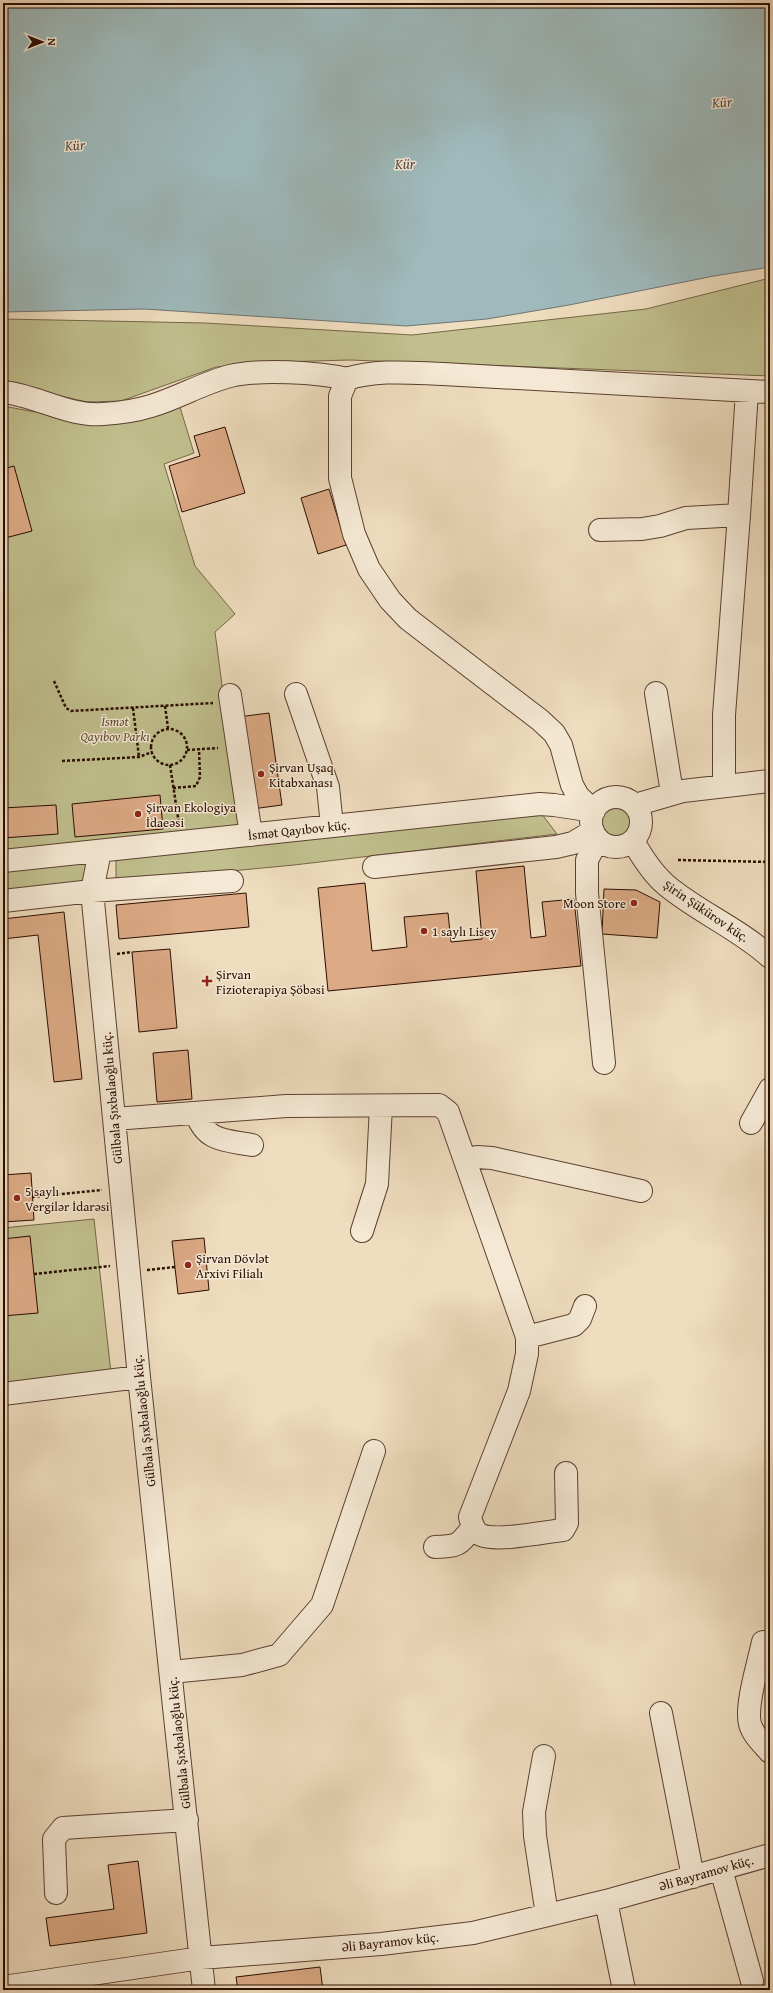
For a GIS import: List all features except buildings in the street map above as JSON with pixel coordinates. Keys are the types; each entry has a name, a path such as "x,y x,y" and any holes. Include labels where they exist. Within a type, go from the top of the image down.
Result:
{"street":[{"path":"3,392 16,393 78,412 100,414 126,412 151,406 230,376 256,373 304,373 330,375 347,379 361,374 443,374 770,392"},
{"path":"347,379 340,396 340,478 354,534 369,569 390,600 408,619 540,720 554,733 561,744 572,785 595,827 606,845 615,848 625,846 633,841 639,833 642,824 640,814 635,806 627,800 613,798 600,804 595,827 587,860 587,893 604,1063"},
{"path":"724,785 724,715 747,391"},
{"path":"600,530 642,530 686,518 739,515"},
{"path":"656,692 672,793"},
{"path":"296,694 328,787 332,826"},
{"path":"230,699 251,835"},
{"path":"635,806 672,793 770,780"},
{"name":"İsmət Qayıbov küç.","path":"3,861 540,804 554,805 595,827"},
{"path":"374,867 556,848 573,843 595,827"},
{"name":"Şirin Şükürov küç.","path":"633,841 644,860 666,885 749,939 770,957"},
{"name":"Gülbala Şıxbalaoğlu küç.","path":"100,851 92,891 139,1377 204,1990"},
{"path":"3,901 92,891 232,881"},
{"path":"751,1124 770,1089"},
{"path":"114,1119 286,1106 439,1105 448,1112 527,1337 527,1354 519,1391 470,1517 473,1527 481,1535 496,1538 563,1530 567,1523 566,1473"},
{"path":"362,1232 377,1184 382,1106"},
{"path":"196,1113 200,1125 206,1132 219,1139 252,1145"},
{"path":"465,1159 477,1157 492,1158 641,1191"},
{"path":"527,1337 574,1325 580,1319 585,1306"},
{"path":"3,1394 139,1377"},
{"path":"171,1672 242,1665 279,1655 322,1605 374,1451"},
{"path":"435,1547 452,1547 459,1544 473,1527"},
{"path":"763,1642 749,1707 750,1724 757,1738 770,1752"},
{"path":"661,1713 693,1877"},
{"path":"544,1756 534,1812 534,1836 547,1915"},
{"path":"56,1893 54,1839 63,1828 187,1820"},
{"name":"Əli Bayramov küç.","path":"3,1987 201,1958 420,1940 473,1933 606,1901 770,1855"},
{"path":"721,1869 752,1981"},
{"path":"606,1901 624,1990"}],"path":[{"path":"54,681 66,708 71,711 165,706 230,699"},
{"path":"165,706 168,728"},
{"path":"133,708 139,757"},
{"path":"168,728 183,734 187,742 187,750 184,757 178,763 170,765 162,763 156,758 152,752 151,743 154,736 161,730 168,728"},
{"path":"187,750 238,746"},
{"path":"173,788 196,786 199,782 199,749"},
{"path":"62,761 139,757 152,752"},
{"path":"170,765 181,842"},
{"path":"678,860 770,862"},
{"path":"32,1197 121,1188"},
{"path":"34,1274 129,1268 175,1267"}],"green space":[{"path":"770,278 770,376 350,360 280,362 216,367 121,401 87,402 3,383 3,319 205,323 412,335 646,309"},
{"name":"İsmət Qayıbov Parkı","path":"179,404 194,453 164,464 195,566 235,614 215,632 241,829 3,852 3,406 83,421"},
{"path":"616,808 626,812 630,822 626,832 616,836 606,832 602,822 606,812"},
{"path":"541,813 557,834 294,865 116,882 116,858"},
{"path":"87,861 82,883 3,891 3,871"},
{"path":"94,1219 111,1373 3,1384 3,1228"}],"water":[{"name":"Kür","path":"3,3 770,3 770,267 714,276 569,305 487,319 406,326 144,309 3,312"}],"place":[{"name":"Şirvan Uşaq Kitabxanası","path":"261,774"},
{"name":"Şirvan Ekologiya İdaeəsi","path":"138,814"},
{"name":"Moon Store","path":"634,903"},
{"name":"1 saylı Lisey","path":"424,931"},
{"name":"Şirvan Fizioterapiya Şöbəsi","path":"207,981"},
{"name":"5 saylı Vergilər İdarəsi","path":"17,1198"},
{"name":"Şirvan Dövlət Arxivi Filialı","path":"188,1265"}]}
